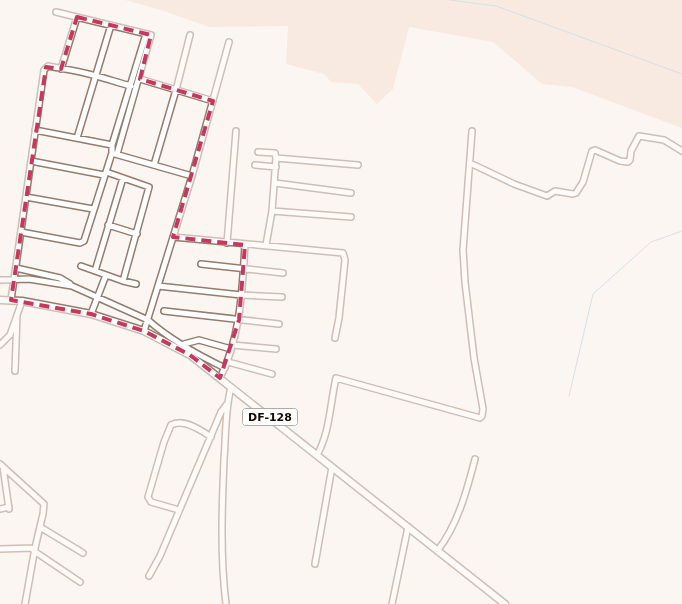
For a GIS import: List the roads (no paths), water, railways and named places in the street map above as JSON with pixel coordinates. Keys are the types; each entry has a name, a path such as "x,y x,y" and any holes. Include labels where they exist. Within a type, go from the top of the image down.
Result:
{"main road":[{"name":"DF-128","path":"0,300 22,301 91,314 144,331 190,355 505,604"}],"street":[{"path":"21,232 82,243 140,79 151,35 56,12"},
{"path":"61,69 77,17"},
{"path":"77,138 110,25"},
{"path":"114,154 112,145 146,34"},
{"path":"154,165 190,35"},
{"path":"144,331 192,176 229,42"},
{"path":"11,300 44,70 48,66 96,76 114,83 131,86"},
{"path":"140,79 213,101"},
{"path":"35,130 112,145"},
{"path":"227,243 236,131"},
{"path":"317,455 326,432 336,378 480,418 482,416 483,409 474,358 463,250 472,131"},
{"path":"470,163 514,184 547,196 558,191 576,193 583,182 592,151 595,150 620,161 628,162 631,151 640,136 664,140 682,151"},
{"path":"258,152 275,154 276,158 272,211 266,245"},
{"path":"114,154 192,176"},
{"path":"276,158 358,165"},
{"path":"31,161 106,174 149,186 123,280"},
{"path":"255,165 276,167"},
{"path":"95,271 123,178"},
{"path":"275,183 351,193"},
{"path":"26,197 93,209"},
{"path":"272,211 351,217"},
{"path":"108,225 137,234"},
{"path":"173,237 343,253 345,260 335,338"},
{"path":"220,378 228,362 239,320 245,244"},
{"path":"201,264 283,273"},
{"path":"81,266 136,284"},
{"path":"16,268 60,278 96,298 148,320 198,355 225,368"},
{"path":"91,314 106,275"},
{"path":"0,280 29,279 72,286"},
{"path":"158,286 241,295 282,297"},
{"path":"0,345 10,335 22,301"},
{"path":"164,311 279,324"},
{"path":"15,371 17,315"},
{"path":"184,344 199,340 232,347 276,350"},
{"path":"228,362 272,374"},
{"path":"226,604 222,538 227,404 232,387"},
{"path":"150,576 221,412 227,404"},
{"path":"179,510 151,502 148,497 171,425 177,422 196,428 211,436"},
{"path":"438,550 447,538 466,492 475,459"},
{"path":"0,509 9,508 1,466"},
{"path":"1,466 44,504 25,604"},
{"path":"315,564 332,467"},
{"path":"40,527 83,553"},
{"path":"392,604 408,527"},
{"path":"0,549 35,550 80,582"}],"waterway":[{"path":"450,0 496,6 682,74"},
{"path":"569,396 593,294 651,242 682,231"}]}
